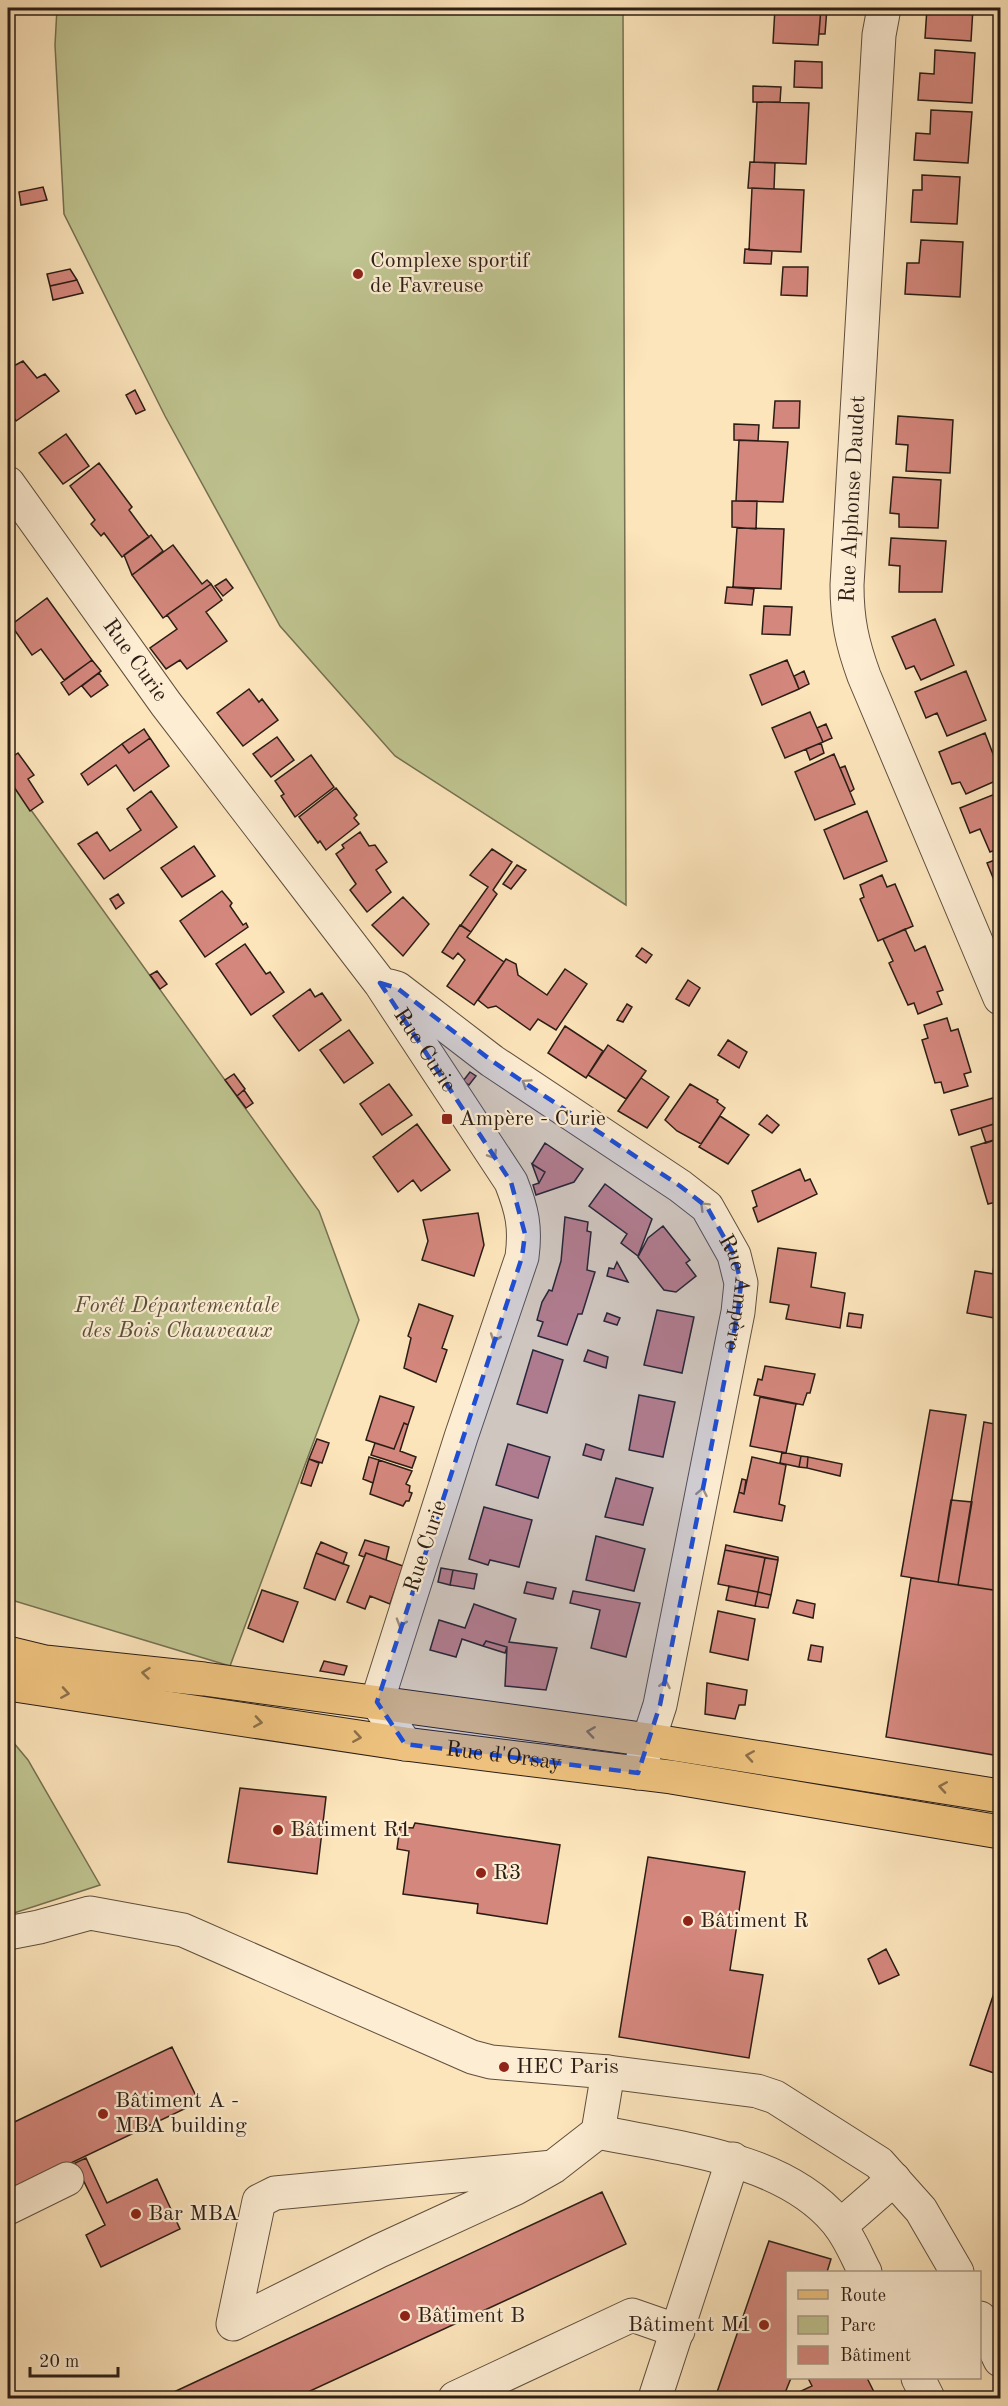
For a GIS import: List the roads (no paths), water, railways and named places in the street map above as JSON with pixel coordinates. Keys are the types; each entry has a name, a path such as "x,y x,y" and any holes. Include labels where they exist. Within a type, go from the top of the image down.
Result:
{"main road":[{"name":"Rue d'Orsay","path":"8,1653 45,1662 204,1679 649,1740 1000,1796"},
{"name":"Rue d'Orsay","path":"8,1684 405,1744 638,1773 1000,1832"}],"street":[{"name":"Rue Alphonse Daudet","path":"884,8 879,35 847,615 852,645 864,676 1000,998"},
{"name":"Rue Curie","path":"8,483 166,704 380,983 511,1182 522,1210 525,1234 522,1257 457,1449 377,1702"},
{"name":"Rue Ampère","path":"380,983 397,988 492,1061 681,1186 707,1207 734,1255 741,1283 738,1312 660,1705 638,1773"},
{"path":"377,1702 405,1744"},
{"path":"8,1933 90,1913 183,1930 472,2057 491,2062 608,2072 756,2091 774,2097 879,2163 921,2210 956,2271"},
{"path":"553,2167 275,2193 259,2201 233,2324 379,2251 516,2188 553,2167 598,2132 608,2072"},
{"path":"598,2132 733,2159 796,2188 822,2207 840,2226 864,2271"},
{"path":"656,2398 733,2159"},
{"path":"8,2208 67,2179"},
{"path":"840,2226 894,2179"},
{"path":"455,2398 632,2315 678,2331"},
{"path":"981,2320 1000,2360"},
{"path":"918,2379 928,2398"}],"place":[{"name":"Complexe sportif de Favreuse","path":"358,274"},
{"name":"Ampère - Curie","path":"447,1119"},
{"name":"Bâtiment R1","path":"278,1830"},
{"name":"R3","path":"481,1873"},
{"name":"Bâtiment R","path":"688,1921"},
{"name":"HEC Paris","path":"504,2067"},
{"name":"Bâtiment A - MBA building","path":"103,2114"},
{"name":"Bar MBA","path":"136,2214"},
{"name":"Bâtiment B","path":"405,2316"},
{"name":"Bâtiment M1","path":"764,2325"}],"park label":[{"name":"Forêt Départementale des Bois Chauveaux","path":"177,1318"}]}
